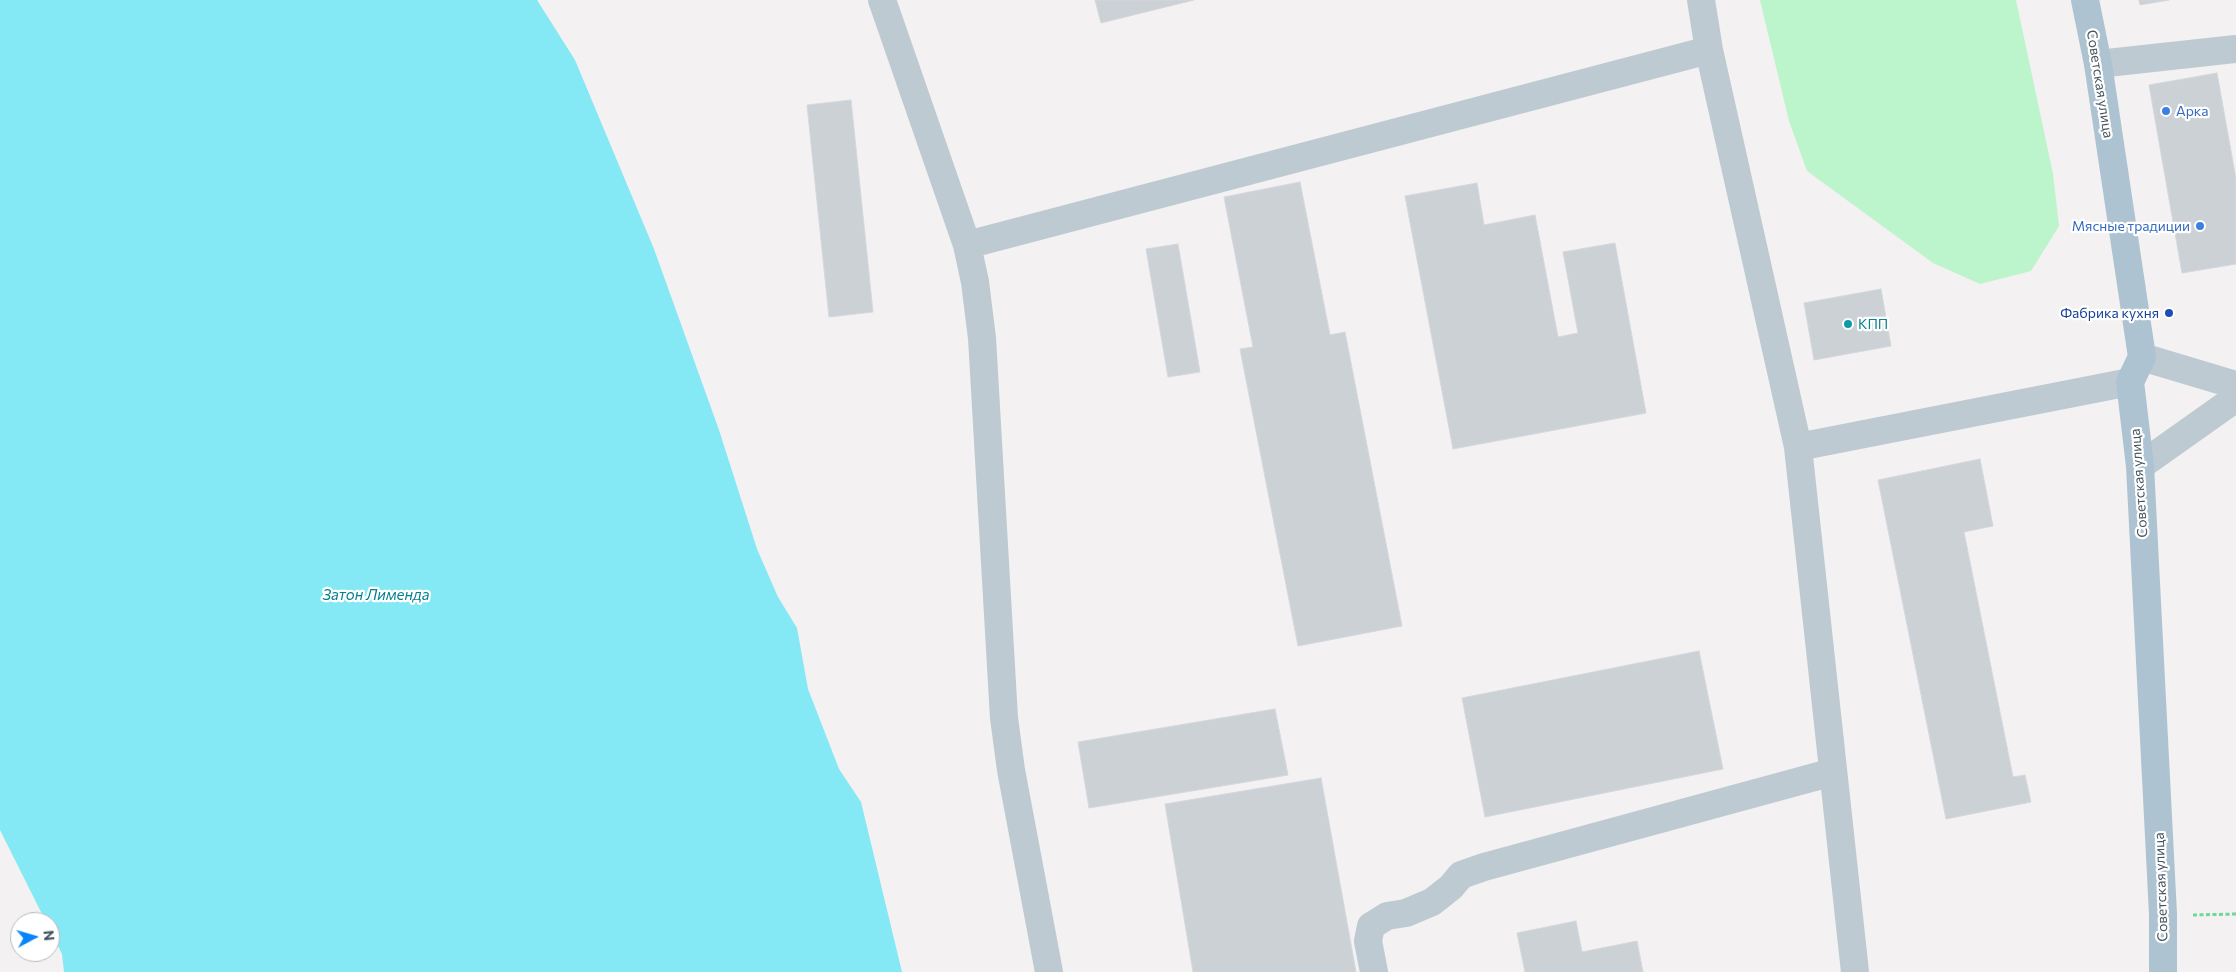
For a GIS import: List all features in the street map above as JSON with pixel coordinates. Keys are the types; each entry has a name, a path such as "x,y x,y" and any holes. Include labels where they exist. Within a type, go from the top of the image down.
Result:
{"main road":[{"name":"Советская улица","path":"2085,0 2098,64 2142,357"},
{"path":"2130,382 2142,357"},
{"name":"Советская улица","path":"2130,382 2140,466 2163,914 2163,972"}],"street":[{"path":"882,0 968,245 982,338 1004,718 1011,770 1049,972"},
{"path":"1701,0 1709,50 1798,447 1854,972"},
{"path":"2098,64 2236,49"},
{"path":"968,245 1709,50"},
{"path":"2142,357 2236,385"},
{"path":"1798,447 2130,382"},
{"path":"2140,466 2236,398"},
{"path":"1374,972 1368,941 1371,926 1387,916 1406,913 1432,902 1452,887 1461,875 1484,867 1833,772"}],"path":[{"path":"2163,914 2236,914"}],"green space":[{"path":"1760,0 2016,0 2053,174 2059,226 2031,271 1980,284 1933,263 1807,171 1789,121"}],"water":[{"name":"Затон Лименда","path":"0,0 537,0 575,60 654,249 719,430 757,549 778,597 797,628 808,689 839,769 861,802 902,972 64,972 60,950 60,912 41,912 0,830"}],"building":[{"path":"1095,0 1194,0 1101,23"},
{"path":"2139,0 2169,0 2140,5"},
{"path":"2217,73 2236,179 2236,264 2182,273 2149,85"},
{"path":"851,100 873,312 829,317 807,105"},
{"path":"1300,182 1330,335 1345,332 1402,626 1298,646 1240,349 1253,347 1224,197"},
{"path":"1477,183 1484,225 1535,215 1558,337 1578,333 1563,252 1615,243 1646,413 1453,449 1405,196"},
{"path":"1178,244 1200,372 1168,377 1146,249"},
{"name":"КПП","path":"1881,289 1891,346 1814,360 1804,303"},
{"path":"1980,459 1993,526 1964,532 2013,777 2025,775 2031,802 1946,819 1878,480"},
{"path":"1699,651 1723,769 1485,817 1462,698"},
{"path":"1275,709 1288,775 1089,808 1078,742"},
{"path":"1321,778 1356,972 1193,972 1165,804"},
{"path":"1576,921 1582,952 1637,941 1643,972 1525,972 1517,933"}],"place":[{"name":"Арка","path":"2166,111"},
{"name":"Мясные традиции","path":"2200,226"},
{"name":"Фабрика кухня","path":"2169,313"},
{"name":"КПП","path":"1848,324"}]}
